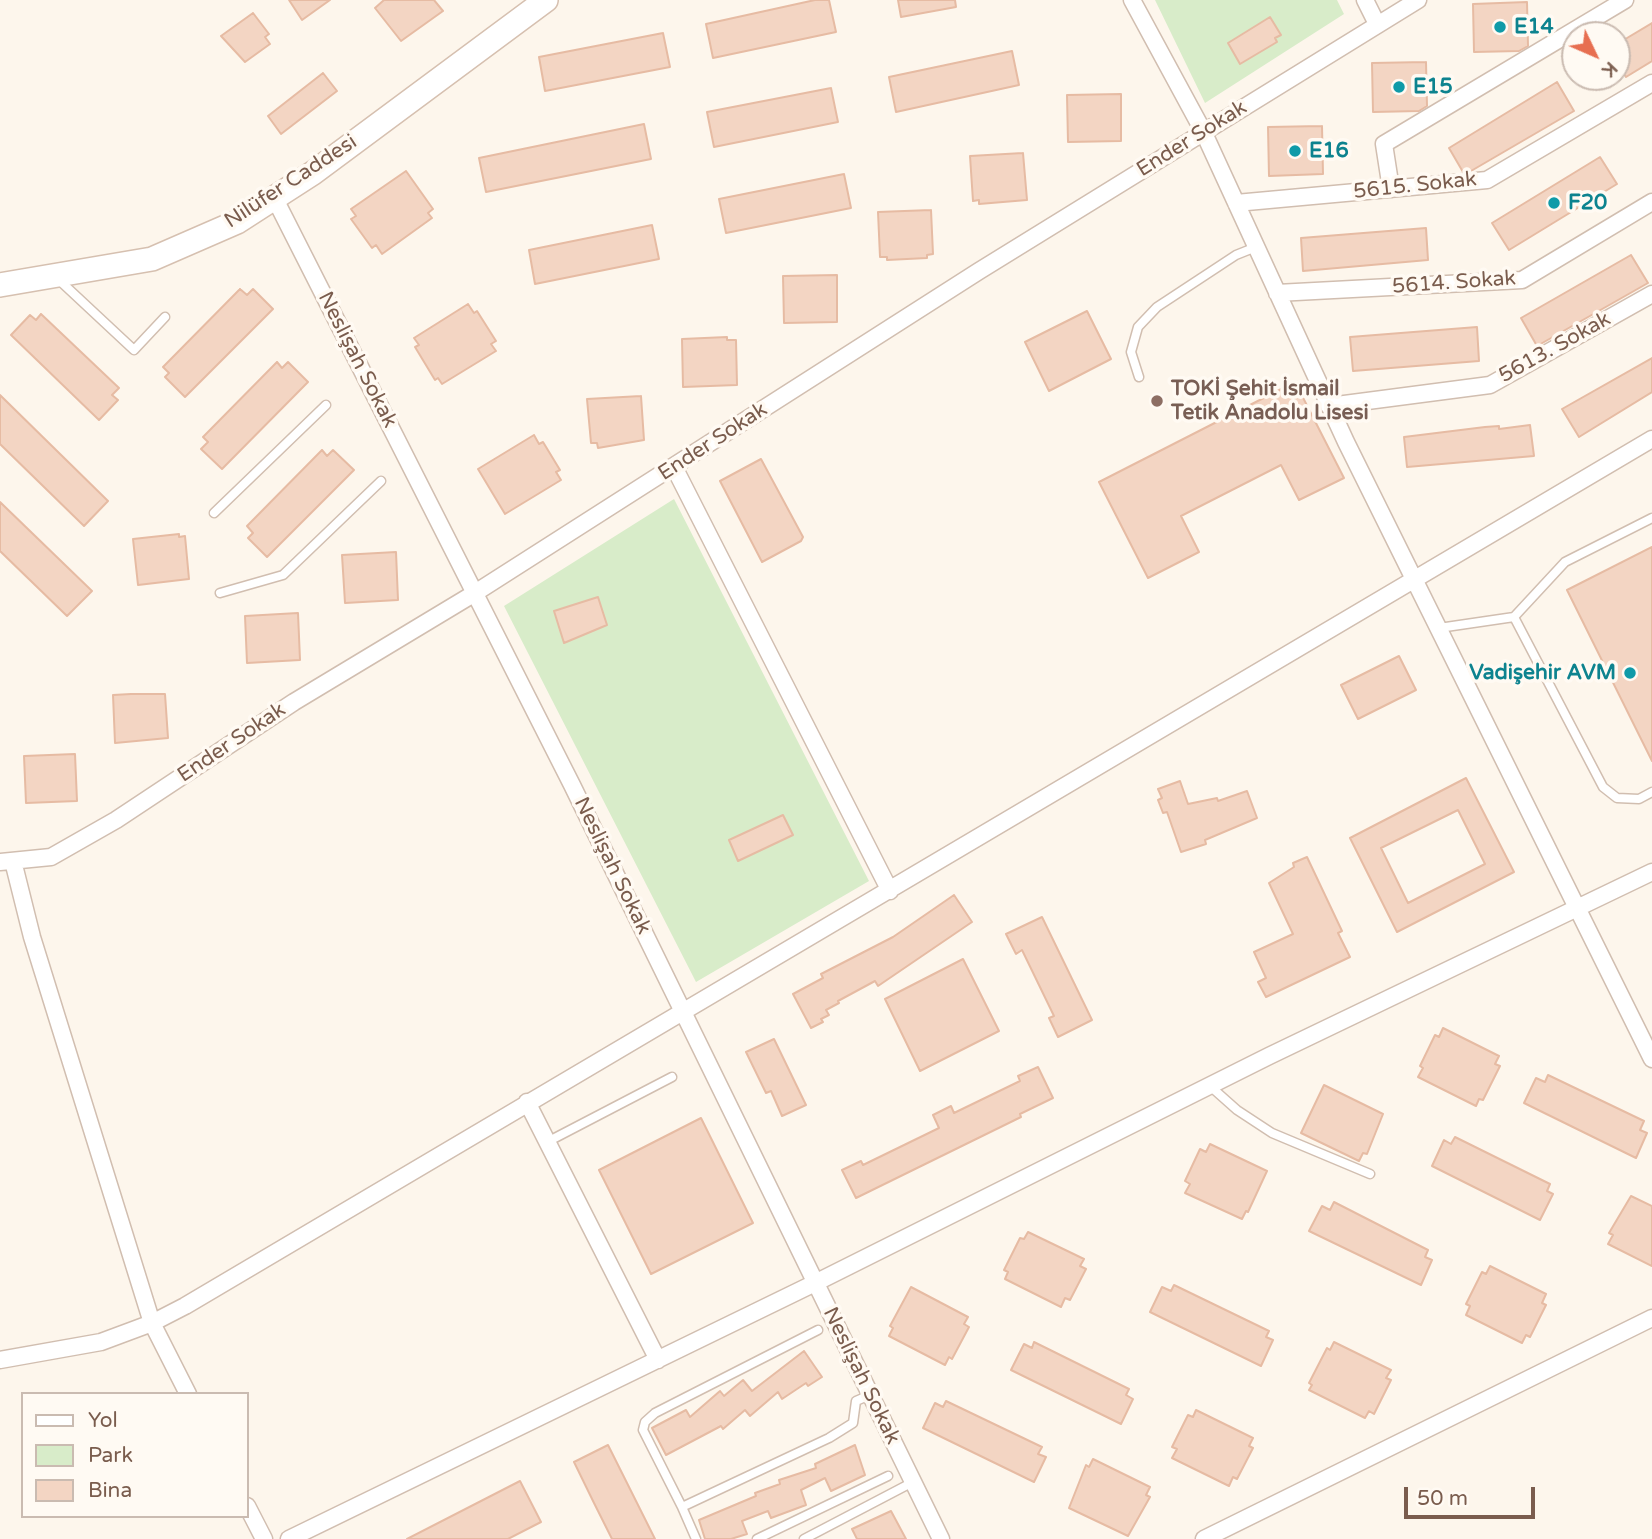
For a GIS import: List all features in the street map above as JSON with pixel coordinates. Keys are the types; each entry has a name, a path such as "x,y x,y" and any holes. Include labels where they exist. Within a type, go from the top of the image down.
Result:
{"street":[{"name":"Nilüfer Caddesi","path":"0,285 152,259 237,222 313,173 546,0"},
{"path":"1132,0 1203,131 1329,405 1652,1059"},
{"path":"1365,0 1377,24"},
{"name":"Ender Sokak","path":"6,861 51,857 116,820 294,702 475,593 1203,131 1418,0"},
{"path":"1391,189 1384,144 1625,0"},
{"name":"5615. Sokak","path":"1236,204 1487,180 1652,83"},
{"name":"Neslişah Sokak","path":"274,197 475,593 942,1539"},
{"name":"5614. Sokak","path":"1278,293 1522,280 1652,202"},
{"name":"5613. Sokak","path":"1329,405 1490,385 1652,294"},
{"path":"0,1360 101,1342 152,1323 890,891 1652,439"},
{"path":"674,467 890,891"},
{"path":"6,861 33,937 152,1323 187,1392"},
{"path":"289,1539 1652,872"},
{"path":"527,1102 658,1360"},
{"path":"1204,1539 1652,1318"},
{"path":"248,1508 264,1539"}],"lane":[{"path":"1139,377 1131,352 1138,327 1157,307 1236,255 1256,247"},
{"path":"54,276 134,350 166,317"},
{"path":"214,513 326,405"},
{"path":"220,593 283,575 381,481"},
{"path":"1439,628 1514,617 1565,562 1652,518"},
{"path":"1514,617 1603,787 1617,798 1639,799 1652,792"},
{"path":"549,1141 672,1077"},
{"path":"1210,1086 1237,1110 1272,1133 1370,1174"},
{"path":"696,1539 643,1430 645,1422 655,1413 818,1330"},
{"path":"681,1507 829,1438 853,1423 856,1401 870,1395"},
{"path":"757,1539 888,1476"},
{"path":"804,1539 914,1482"}],"green space":[{"path":"1155,0 1337,0 1344,14 1205,103"},
{"path":"674,499 869,881 696,982 504,606"}],"building":[{"path":"289,0 330,0 302,20"},
{"path":"384,0 434,0 443,11 401,41 375,8"},
{"path":"815,0 829,0 836,32 713,58 706,24"},
{"path":"898,0 955,0 956,7 901,17"},
{"name":"E14","path":"1527,2 1528,46 1519,51 1474,52 1473,4"},
{"path":"253,13 269,34 265,37 270,44 245,62 221,36"},
{"path":"1270,17 1281,35 1275,38 1277,42 1240,64 1228,43"},
{"path":"1652,23 1652,61 1631,74 1631,36"},
{"path":"663,33 670,67 545,91 539,57"},
{"path":"1012,51 1019,85 896,112 889,77"},
{"name":"E15","path":"1426,62 1427,106 1419,111 1373,112 1372,63"},
{"path":"323,73 337,91 281,134 268,116"},
{"path":"1557,82 1574,111 1471,171 1463,172 1449,148"},
{"path":"831,88 838,122 714,147 707,112"},
{"path":"1121,94 1121,141 1068,142 1067,95"},
{"path":"644,124 651,159 486,192 479,158"},
{"name":"E16","path":"1322,126 1323,174 1269,176 1268,127"},
{"path":"1023,153 1027,200 979,204 979,200 973,201 970,156"},
{"name":"F20","path":"1600,157 1617,184 1509,250 1492,223"},
{"path":"406,171 433,209 428,213 432,218 382,254 376,245 372,248 351,219 356,216 351,209"},
{"path":"844,174 851,208 726,233 719,199"},
{"path":"931,210 933,254 927,255 927,258 887,260 887,257 880,257 878,212"},
{"path":"652,225 659,259 535,284 529,250"},
{"path":"1426,228 1428,260 1303,271 1301,238"},
{"path":"1631,255 1648,283 1537,346 1521,318"},
{"path":"837,275 837,322 784,323 783,276"},
{"path":"240,289 247,295 253,289 273,309 185,397 165,377 169,373 163,367"},
{"path":"468,304 474,313 477,311 496,341 491,344 496,351 442,384 438,378 435,380 415,347 419,345 414,338"},
{"path":"1087,311 1111,359 1049,391 1025,342"},
{"path":"41,314 119,388 112,395 118,400 99,420 11,335 30,315 36,320"},
{"path":"1477,327 1479,361 1353,371 1350,337"},
{"path":"727,337 727,340 736,340 737,385 683,387 682,339"},
{"path":"1652,358 1652,392 1579,437 1562,409"},
{"path":"277,362 282,368 288,362 308,382 222,469 201,449 208,442 203,437"},
{"path":"1295,382 1344,478 1299,500 1281,465 1181,516 1199,552 1148,578 1099,482"},
{"path":"0,395 108,501 84,526 0,444"},
{"path":"641,396 644,440 598,448 597,443 591,443 587,399"},
{"path":"1530,425 1534,456 1407,467 1404,437 1485,427 1499,426 1499,429"},
{"path":"534,435 539,444 543,442 560,470 556,472 561,480 505,514 478,469"},
{"path":"322,450 327,456 333,450 354,470 267,557 248,538 253,533 247,526"},
{"path":"761,459 803,537 801,541 762,562 720,481"},
{"path":"0,502 92,591 67,616 0,551"},
{"path":"179,534 179,537 185,536 189,579 138,585 133,539"},
{"name":"Vadişehir AVM","path":"1652,547 1652,761 1567,590"},
{"path":"396,552 398,600 345,603 342,555"},
{"path":"598,597 607,625 564,643 554,611"},
{"path":"298,613 300,660 247,663 245,616"},
{"path":"1399,656 1416,690 1358,719 1341,685"},
{"path":"165,694 168,738 115,743 113,695"},
{"path":"75,754 77,801 26,803 24,756"},
{"path":"1466,778 1514,872 1397,932 1350,838","holes":["1458,810 1485,864 1408,903 1381,848"]},
{"path":"1180,781 1188,804 1217,798 1218,801 1247,791 1257,818 1205,840 1206,844 1181,852 1167,812 1163,813 1158,800 1162,798 1158,789"},
{"path":"783,815 793,835 738,861 729,840"},
{"path":"1307,857 1342,931 1338,933 1350,957 1266,997 1258,982 1266,978 1254,952 1293,934 1269,883 1294,867 1293,863"},
{"path":"954,895 972,922 878,986 875,981 838,1001 839,1003 826,1010 829,1015 821,1019 823,1022 811,1028 793,994 823,978 821,974 893,937"},
{"path":"1042,917 1092,1020 1058,1037 1049,1018 1054,1016 1022,950 1016,954 1006,934"},
{"path":"963,959 999,1031 920,1071 885,999"},
{"path":"1443,1028 1499,1056 1495,1064 1500,1066 1483,1100 1479,1099 1476,1106 1418,1077 1423,1068 1420,1066 1435,1035 1439,1037"},
{"path":"774,1039 806,1105 782,1116 771,1091 766,1093 746,1052"},
{"path":"1038,1067 1053,1098 1020,1114 1021,1117 856,1198 842,1170 861,1161 863,1165 939,1128 933,1115 951,1106 954,1113 1020,1081 1018,1076"},
{"path":"1548,1075 1644,1121 1640,1130 1647,1133 1636,1158 1524,1103 1536,1078 1545,1082"},
{"path":"1324,1085 1383,1114 1367,1154 1363,1153 1359,1161 1301,1133"},
{"path":"701,1118 753,1223 651,1274 599,1170"},
{"path":"1455,1137 1550,1184 1547,1191 1553,1194 1540,1220 1432,1166 1444,1140 1451,1144"},
{"path":"1210,1144 1267,1171 1242,1219 1185,1193 1190,1184 1185,1181 1200,1149 1206,1152"},
{"path":"1631,1196 1652,1206 1652,1266 1608,1244 1613,1235 1609,1233"},
{"path":"1334,1202 1428,1250 1425,1257 1432,1260 1421,1285 1309,1231 1322,1206 1330,1210"},
{"path":"1028,1232 1084,1259 1080,1266 1086,1269 1070,1300 1065,1298 1061,1307 1005,1279 1008,1272 1004,1270 1020,1238 1024,1239"},
{"path":"1490,1266 1546,1294 1542,1303 1546,1305 1530,1337 1526,1335 1522,1343 1466,1315 1470,1306 1466,1304 1482,1272 1486,1274"},
{"path":"1174,1285 1269,1331 1266,1337 1273,1340 1261,1366 1150,1312 1162,1287 1171,1291"},
{"path":"911,1287 968,1317 964,1324 969,1327 952,1359 949,1357 945,1365 889,1336 893,1328 890,1326"},
{"path":"1034,1342 1129,1389 1126,1395 1133,1399 1121,1424 1011,1370 1024,1344 1032,1348"},
{"path":"1334,1342 1391,1370 1386,1378 1391,1380 1374,1414 1369,1411 1365,1418 1309,1390 1312,1385 1309,1383 1327,1348 1330,1350"},
{"path":"804,1351 822,1377 808,1386 806,1383 782,1399 778,1392 750,1416 745,1410 723,1429 721,1426 666,1455 652,1428 686,1410 690,1417 720,1391 724,1396 743,1380 752,1391"},
{"path":"946,1401 1042,1447 1038,1454 1046,1457 1034,1482 923,1428 935,1403 943,1407"},
{"path":"1196,1410 1253,1438 1249,1446 1253,1448 1237,1479 1233,1477 1229,1486 1172,1458 1177,1449 1172,1447 1188,1415 1193,1417"},
{"path":"608,1445 655,1539 612,1539 594,1503 574,1462"},
{"path":"855,1445 865,1475 831,1491 825,1478 801,1490 806,1505 771,1518 768,1511 742,1521 747,1534 731,1539 705,1539 699,1520 780,1484 779,1480 816,1468 815,1464"},
{"path":"1093,1459 1150,1487 1146,1495 1150,1497 1128,1536 1069,1508 1086,1465 1089,1467"},
{"path":"520,1481 541,1522 508,1539 407,1539"},
{"path":"891,1511 906,1539 857,1539 852,1529"}],"place":[{"name":"E14","path":"1500,27"},
{"name":"E15","path":"1399,87"},
{"name":"E16","path":"1295,151"},
{"name":"F20","path":"1554,203"},
{"name":"TOKİ Şehit İsmail Tetik Anadolu Lisesi","path":"1157,401"},
{"name":"Vadişehir AVM","path":"1630,673"}]}
